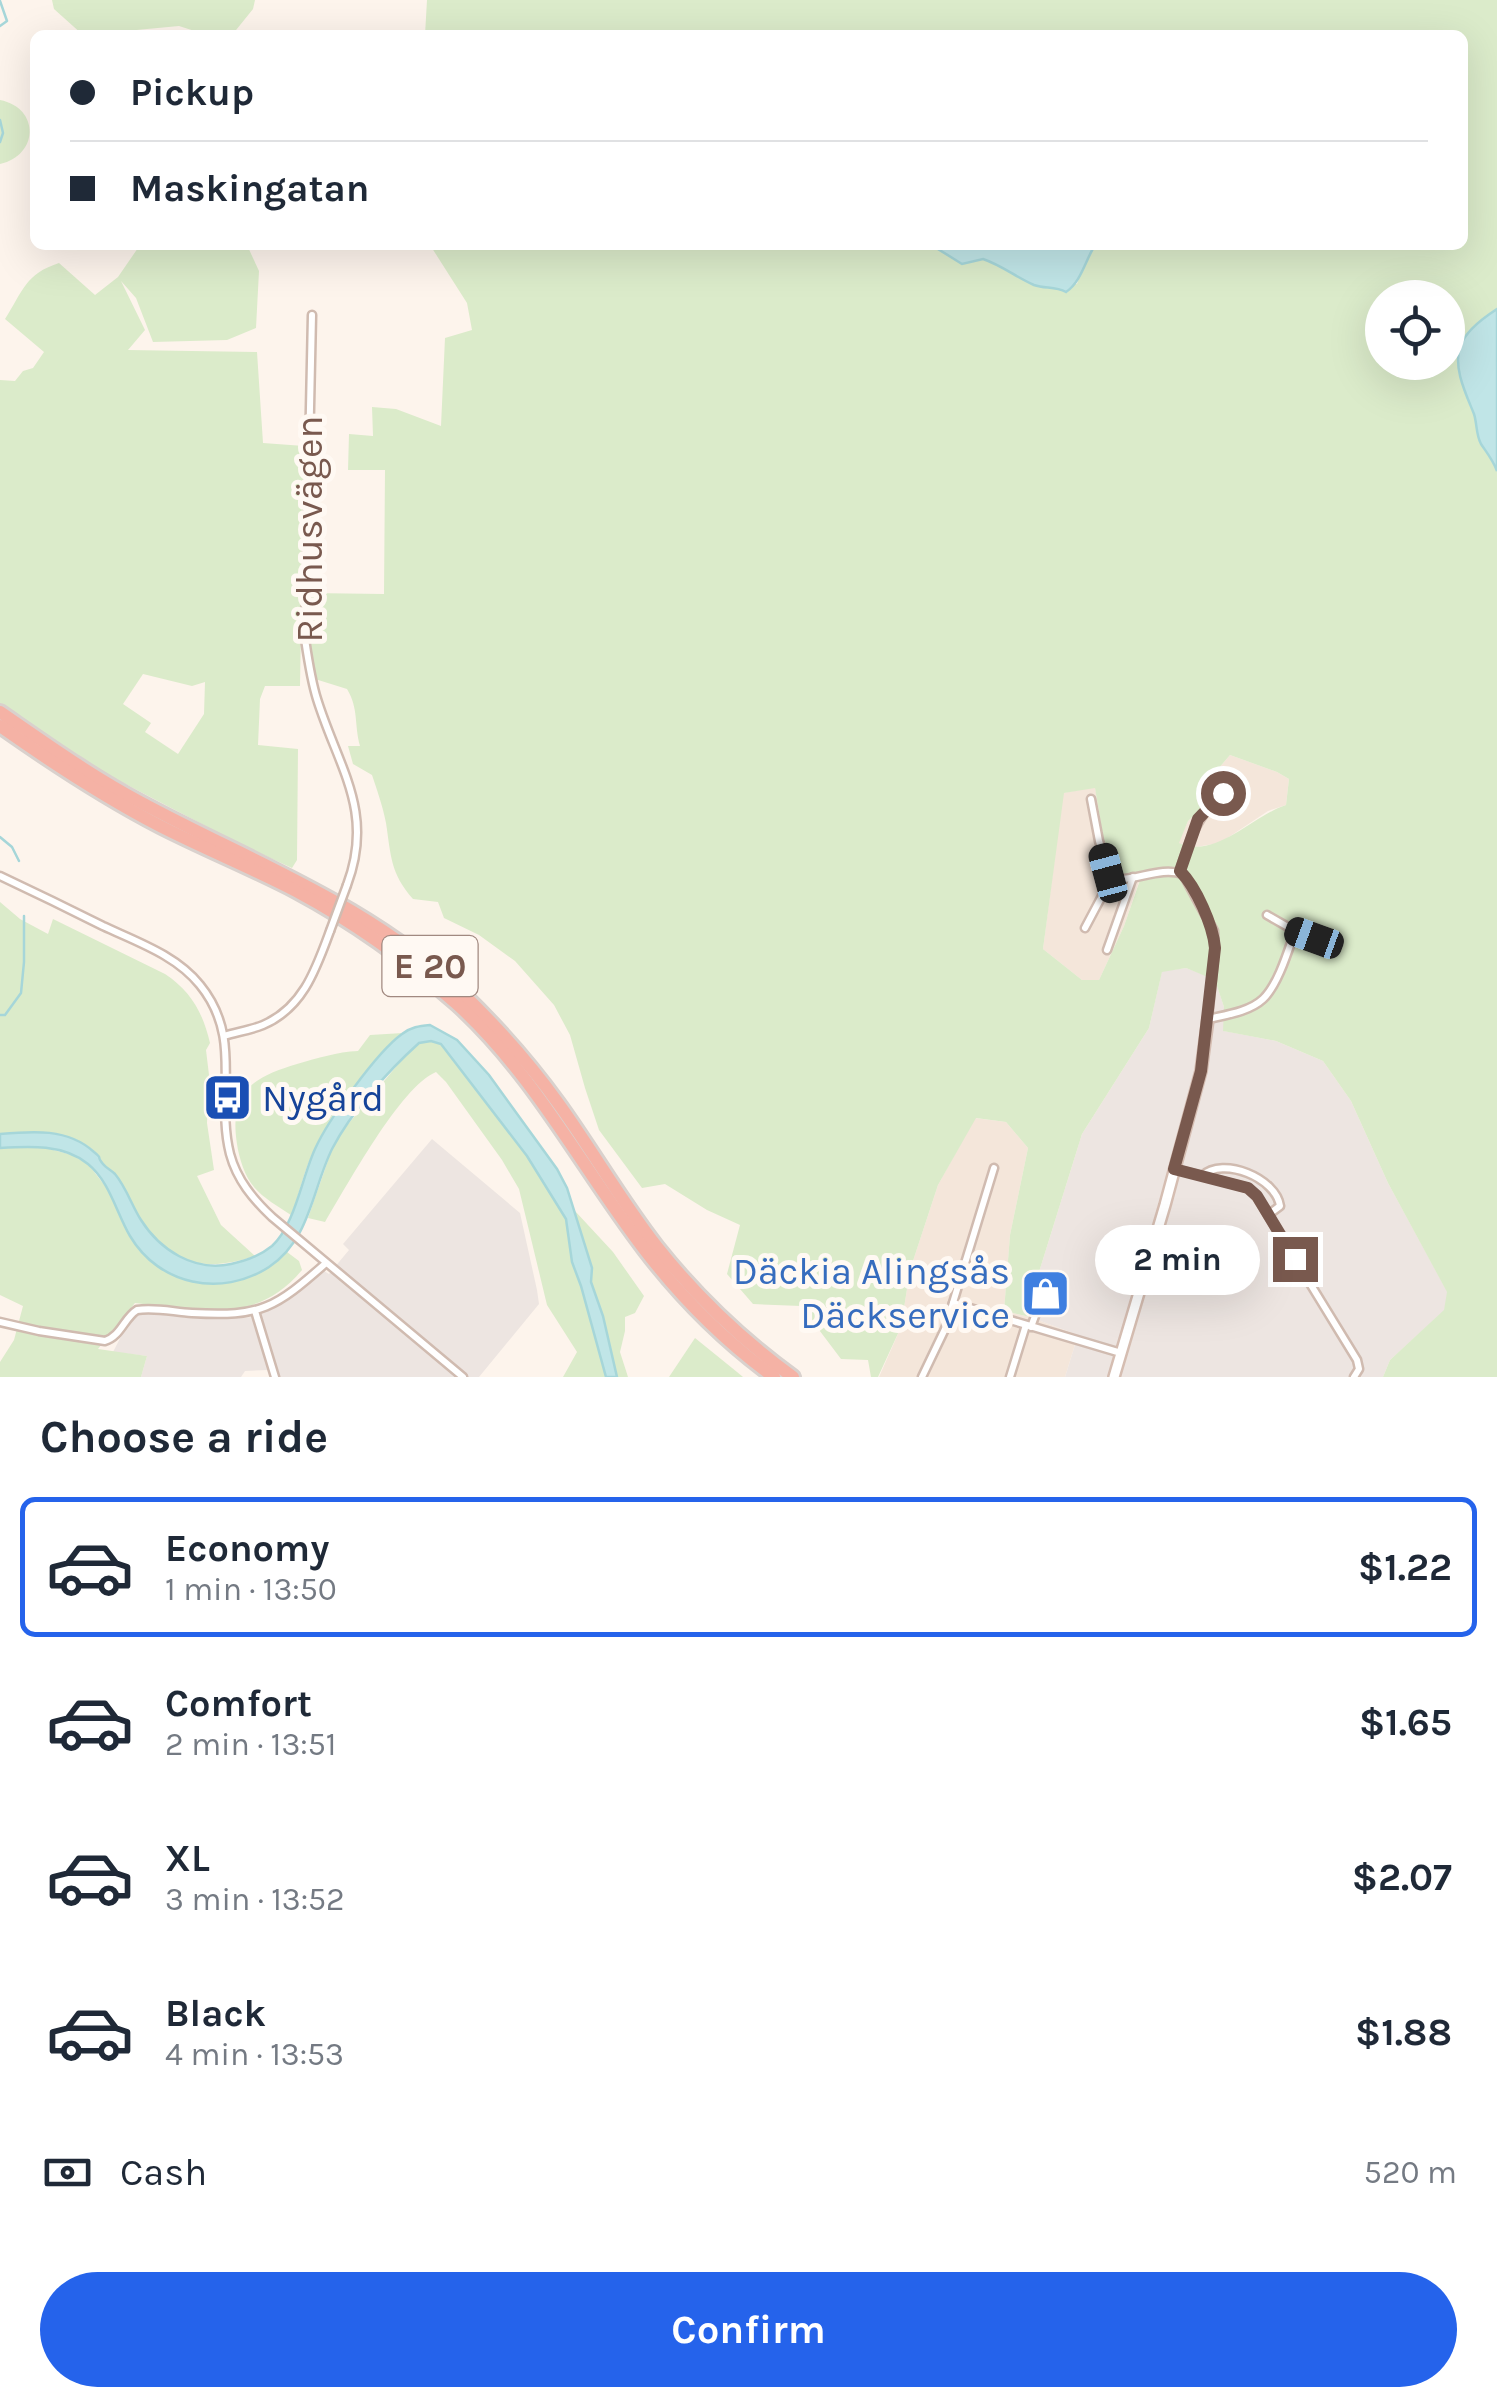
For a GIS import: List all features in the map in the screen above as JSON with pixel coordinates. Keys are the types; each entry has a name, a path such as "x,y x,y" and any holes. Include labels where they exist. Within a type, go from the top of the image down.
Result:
{"highway":[{"name":"E 20","path":"0,712 136,800 292,877 370,921 439,973 498,1029 540,1078 656,1246 735,1331 793,1377"},
{"name":"E 20","path":"0,726 160,826 297,892 379,942 432,983 487,1034 528,1082 646,1253 729,1340 774,1377"}],"street":[{"name":"Ridhusvägen","path":"224,1036 260,1026 288,1009 308,985 347,885 358,832 348,775 318,701 306,639 312,316"},
{"path":"1180,871 1198,819 1214,800 1234,787"},
{"path":"1085,928 1111,879 1091,800"},
{"path":"1111,879 1180,871 1214,931 1215,948 1201,1071 1114,1377"},
{"path":"0,876 155,950 182,966 201,986 215,1009 224,1036 230,1154 244,1187 310,1250 463,1377"},
{"path":"1107,950 1133,877"},
{"path":"1266,915 1334,946"},
{"path":"1208,1019 1250,1007 1264,998 1281,969 1295,931"},
{"path":"1202,1176 1212,1168 1224,1167 1258,1179 1279,1198 1280,1206 1268,1214"},
{"path":"922,1377 954,1303 994,1168"},
{"path":"1174,1169 1248,1188 1357,1360 1359,1369 1354,1377"},
{"path":"0,1322 101,1342 114,1338 137,1310 255,1312 287,1297 326,1262"},
{"path":"1010,1377 1043,1294"},
{"path":"954,1303 1121,1353"},
{"path":"255,1312 275,1377"}],"shaded area":[{"path":"1230,755 1289,779 1286,805 1268,811 1220,843 1190,848 1178,843 1188,821 1225,786 1218,769"},
{"path":"1095,787 1109,873 1140,879 1099,980 1082,980 1043,949 1063,793"},
{"path":"1186,968 1215,979 1224,1007 1224,1031 1276,1041 1323,1061 1351,1101 1388,1183 1448,1293 1445,1310 1390,1360 1383,1377 1065,1377 1078,1335 1030,1317 1035,1285 1082,1134 1149,1028 1162,971"},
{"path":"975,1118 1006,1122 1028,1148 1010,1235 1004,1311 1078,1335 1065,1377 879,1377 901,1327 910,1270 938,1185"},
{"path":"432,1139 520,1213 537,1290 539,1304 479,1377 270,1377 268,1370 245,1371 241,1377 141,1377 147,1356 113,1352 130,1319 141,1310 253,1317 291,1298 324,1271 329,1274 349,1250 343,1244"}],"green space":[{"path":"52,0 255,0 253,9 236,30 191,30 179,26 77,30 54,9"},
{"path":"427,0 1497,0 1497,309 1465,338 1465,280 1365,280 1365,380 1462,380 1476,426 1497,471 1497,1377 1383,1377 1390,1360 1444,1310 1447,1292 1388,1183 1351,1101 1323,1061 1276,1041 1223,1031 1224,1007 1215,980 1186,968 1162,972 1149,1028 1082,1134 1035,1285 1030,1317 1004,1311 1010,1235 1028,1148 1006,1122 976,1118 938,1185 910,1270 901,1327 878,1377 871,1377 868,1360 841,1359 801,1306 753,1304 727,1274 740,1225 665,1184 642,1188 599,1130 570,1035 554,1005 515,961 479,935 444,918 438,902 413,899 400,881 372,775 353,764 348,746 360,746 351,696 347,689 315,679 308,593 384,594 385,470 348,470 349,434 373,436 372,407 396,409 441,426 445,338 472,330 467,303 433,250 941,250 962,264 983,258 1043,288 1077,284 1092,250 1468,250 1468,30 425,30","holes":["1230,755 1289,779 1286,805 1206,846 1179,843 1188,821 1225,786 1218,769","1095,788 1109,873 1119,884 1140,880 1099,980 1082,980 1043,949 1064,793"]},
{"path":"0,100 22,112 30,132 22,151 0,164"},
{"path":"137,250 249,250 259,271 256,328 227,340 153,342 136,298 121,281 145,330 128,350 257,352 263,443 304,446 300,686 265,686 260,699 258,745 298,749 297,860 292,868 110,776 0,704 0,380 15,381 23,371 33,368 44,352 5,319 32,278 59,263 95,295 118,277","holes":["143,674 192,686 205,682 204,714 178,754 145,732 151,723 123,704"]},
{"path":"0,902 20,919 48,934 53,919 165,974 189,995 200,1012 210,1043 206,1050 207,1123 214,1170 197,1176 221,1225 255,1256 206,1264 178,1256 153,1236 119,1180 85,1144 50,1133 0,1134"},
{"path":"403,1033 366,1072 323,1133 291,1215 262,1195 245,1173 237,1144 237,1112 247,1090 281,1069 358,1051 370,1035"},
{"path":"419,1043 441,1044 527,1156 566,1219 572,1262 606,1377 563,1377 577,1352 547,1305 519,1189 436,1072 422,1081 391,1117 325,1222 308,1218 332,1149 344,1129 405,1056"},
{"path":"24,1146 72,1155 88,1164 109,1191 128,1233 145,1255 178,1277 191,1282 272,1265 287,1252 299,1261 302,1270 284,1288 245,1307 204,1310 135,1303 98,1349 147,1356 141,1377 0,1377 0,1362 14,1340 23,1306 0,1295 0,1148"},
{"path":"575,1211 613,1252 644,1296 635,1313 625,1317 620,1352 628,1377 617,1377"},
{"path":"695,1338 737,1372 743,1377 669,1377"}],"water":[{"path":"940,250 1092,250 1066,292 1034,285 983,259 962,264"},
{"path":"1497,309 1497,471 1479,440 1461,380 1465,380 1465,338"},
{"path":"430,1025 457,1040 489,1075 557,1169 567,1188 592,1268 591,1282 617,1377 606,1377 572,1262 566,1219 527,1156 441,1044 419,1043 360,1107 332,1149 302,1229 283,1256 250,1277 231,1282 192,1282 157,1266 130,1236 102,1179 79,1157 46,1148 0,1148 0,1134 37,1132 61,1135 84,1144 115,1174 141,1220 168,1249 204,1265 242,1261 268,1249 280,1237 321,1136 367,1071 402,1034"}],"waterway":[{"path":"0,1 7,21 0,26"},
{"path":"0,120 0,142"},
{"path":"0,837 12,847 19,861"},
{"path":"0,1015 5,1015 21,993 24,916"}],"place":[{"name":"Nygård","path":"227,1098"},
{"name":"Däckia Alingsås Däckservice","path":"1045,1293"}],"route":[{"path":"1223,793 1198,819 1180,871 1214,931 1215,948 1201,1071 1174,1169 1248,1188 1257,1196 1295,1259"}]}
